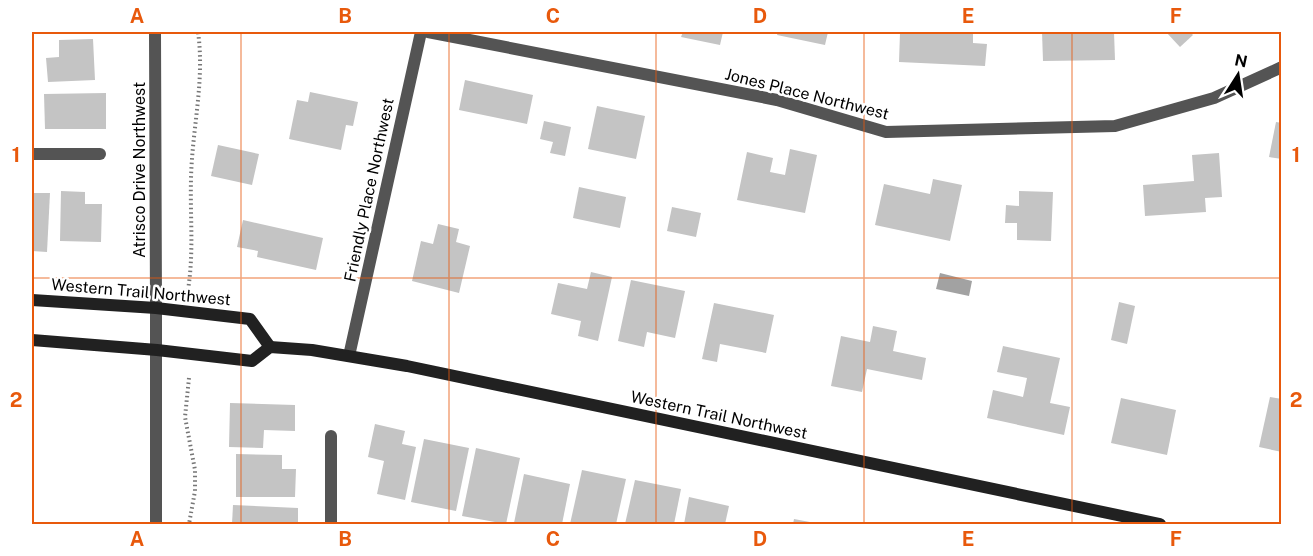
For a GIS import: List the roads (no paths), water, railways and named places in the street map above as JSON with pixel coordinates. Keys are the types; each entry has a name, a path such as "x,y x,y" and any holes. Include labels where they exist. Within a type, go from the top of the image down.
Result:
{"main road":[{"name":"Western Trail Northwest","path":"32,300 156,308 250,319 270,347 349,356 430,371 1160,525"},
{"path":"32,340 157,350 252,361 270,347"}],"street":[{"name":"Atrisco Drive Northwest","path":"155,32 156,525"},
{"name":"Friendly Place Northwest","path":"349,356 421,32"},
{"name":"Jones Place Northwest","path":"428,32 777,100 886,132 1115,126 1214,98 1281,67"},
{"path":"32,154 100,154"},
{"path":"331,436 331,525"}]}
